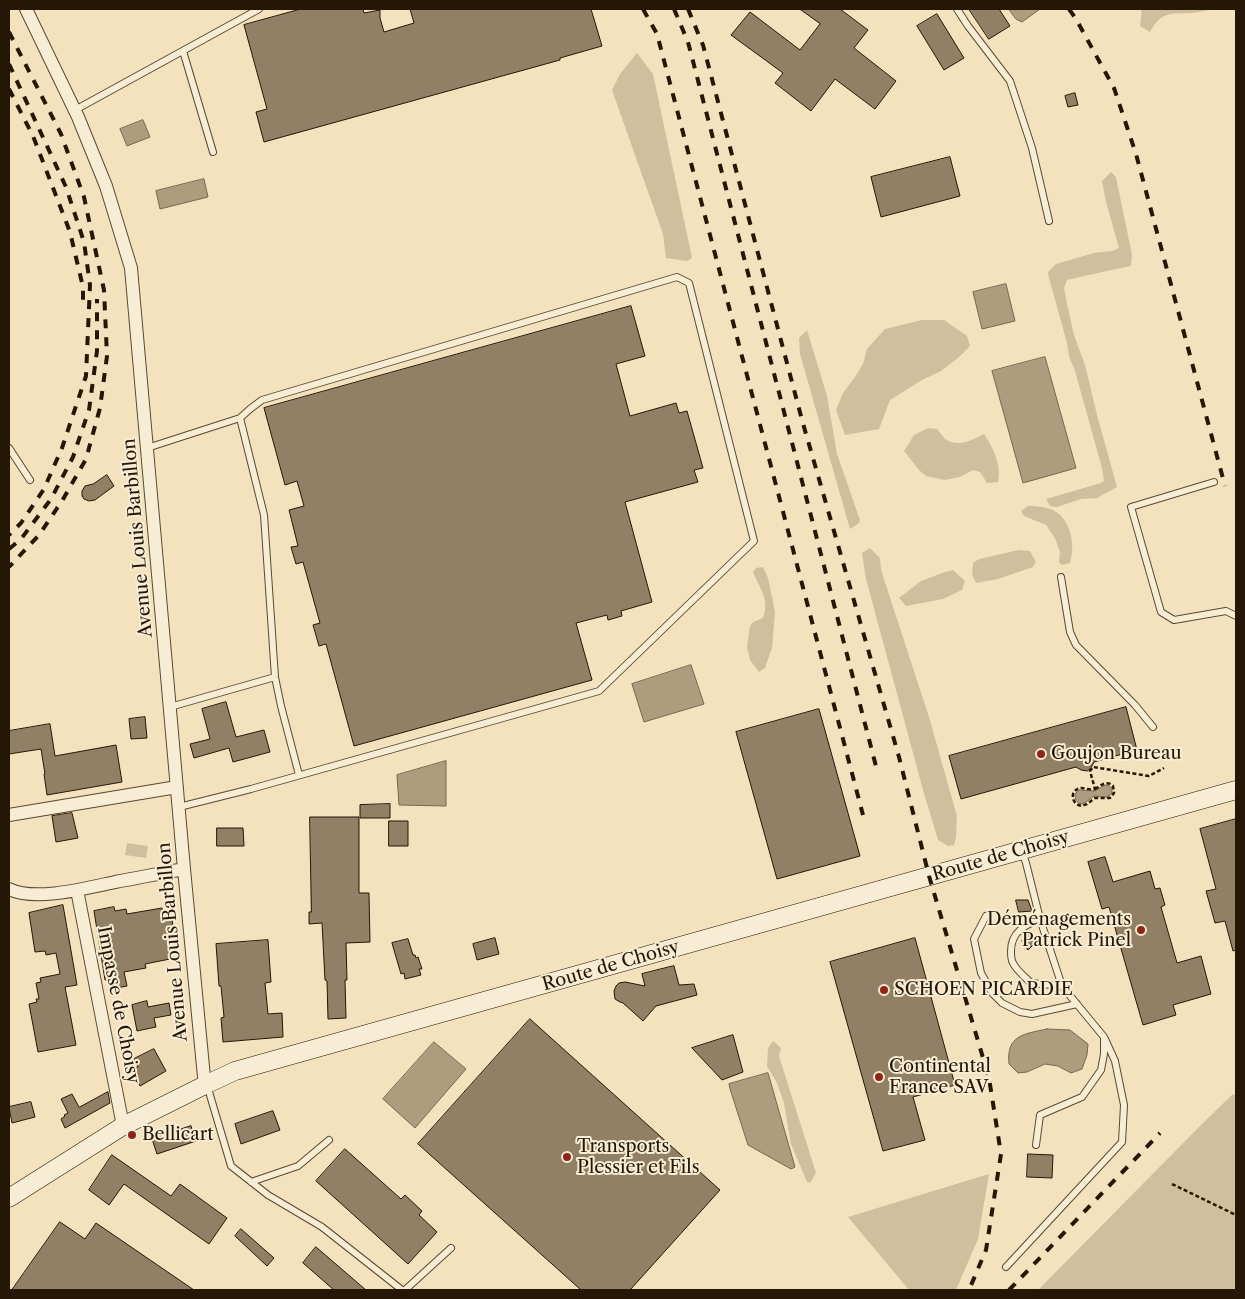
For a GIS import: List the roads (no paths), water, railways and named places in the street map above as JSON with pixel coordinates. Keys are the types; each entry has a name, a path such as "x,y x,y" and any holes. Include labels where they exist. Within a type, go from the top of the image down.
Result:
{"street":[{"name":"Avenue Louis Barbillon","path":"26,9 75,110 106,186 131,268 184,868 204,1077 207,1084"},
{"path":"9,815 177,787"},
{"name":"Route de Choisy","path":"9,1198 123,1126 235,1071 1236,790"},
{"path":"9,889 15,892 40,894 77,890 184,868"},
{"name":"Impasse de Choisy","path":"77,890 123,1126"}],"lane":[{"path":"75,110 259,9"},
{"path":"957,9 1010,81 1032,148 1050,221"},
{"path":"183,51 213,152"},
{"path":"147,448 240,418 262,400 677,277 690,283 754,541 599,691 251,789 179,807"},
{"path":"240,418 264,515 275,676 299,775"},
{"path":"9,448 30,480"},
{"path":"1214,482 1131,507 1161,612 1174,620 1226,610 1236,616"},
{"path":"1061,577 1070,632 1076,645 1135,704 1153,727"},
{"path":"170,707 275,676"},
{"path":"1006,1267 1122,1142 1124,1105 1115,1061 1104,1037 1062,986 1040,919 1021,850"},
{"path":"986,916 974,939 981,973 992,993 1002,1003 1020,1012 1032,1014 1076,1004"},
{"path":"1040,919 1026,924 1016,933 1011,949 1012,962 1031,983 1062,986"},
{"path":"1036,1145 1040,1115 1082,1097 1101,1070 1104,1054 1104,1037"},
{"path":"207,1084 231,1166 268,1195 322,1227 403,1290 451,1248"},
{"path":"251,1182 298,1166 329,1140"}],"railway":[{"path":"643,9 657,34 863,815"},
{"path":"674,9 688,42 878,774"},
{"path":"688,9 703,45 802,420 899,757 929,876 989,1078 1001,1154 986,1250 969,1290"},
{"path":"1069,9 1114,88 1136,154 1225,486"},
{"path":"9,32 61,134 84,197 104,290 107,356 100,408 86,459 62,501 39,535 9,567"},
{"path":"9,64 66,187 84,242 90,285 86,376 62,448 44,489 21,523 9,535"},
{"path":"9,89 33,136 70,232 83,287 83,300"},
{"path":"9,549 21,539 51,499 73,457 89,410 97,351 97,299"},
{"path":"1009,1290 1160,1133"}],"place":[{"name":"Goujon Bureau","path":"1041,754"},
{"name":"Déménagements Patrick Pinel","path":"1141,930"},
{"name":"SCHOEN PICARDIE","path":"884,990"},
{"name":"Continental France SAV","path":"879,1077"},
{"name":"Bellicart","path":"132,1135"},
{"name":"Transports Plessier et Fils","path":"567,1157"}]}
